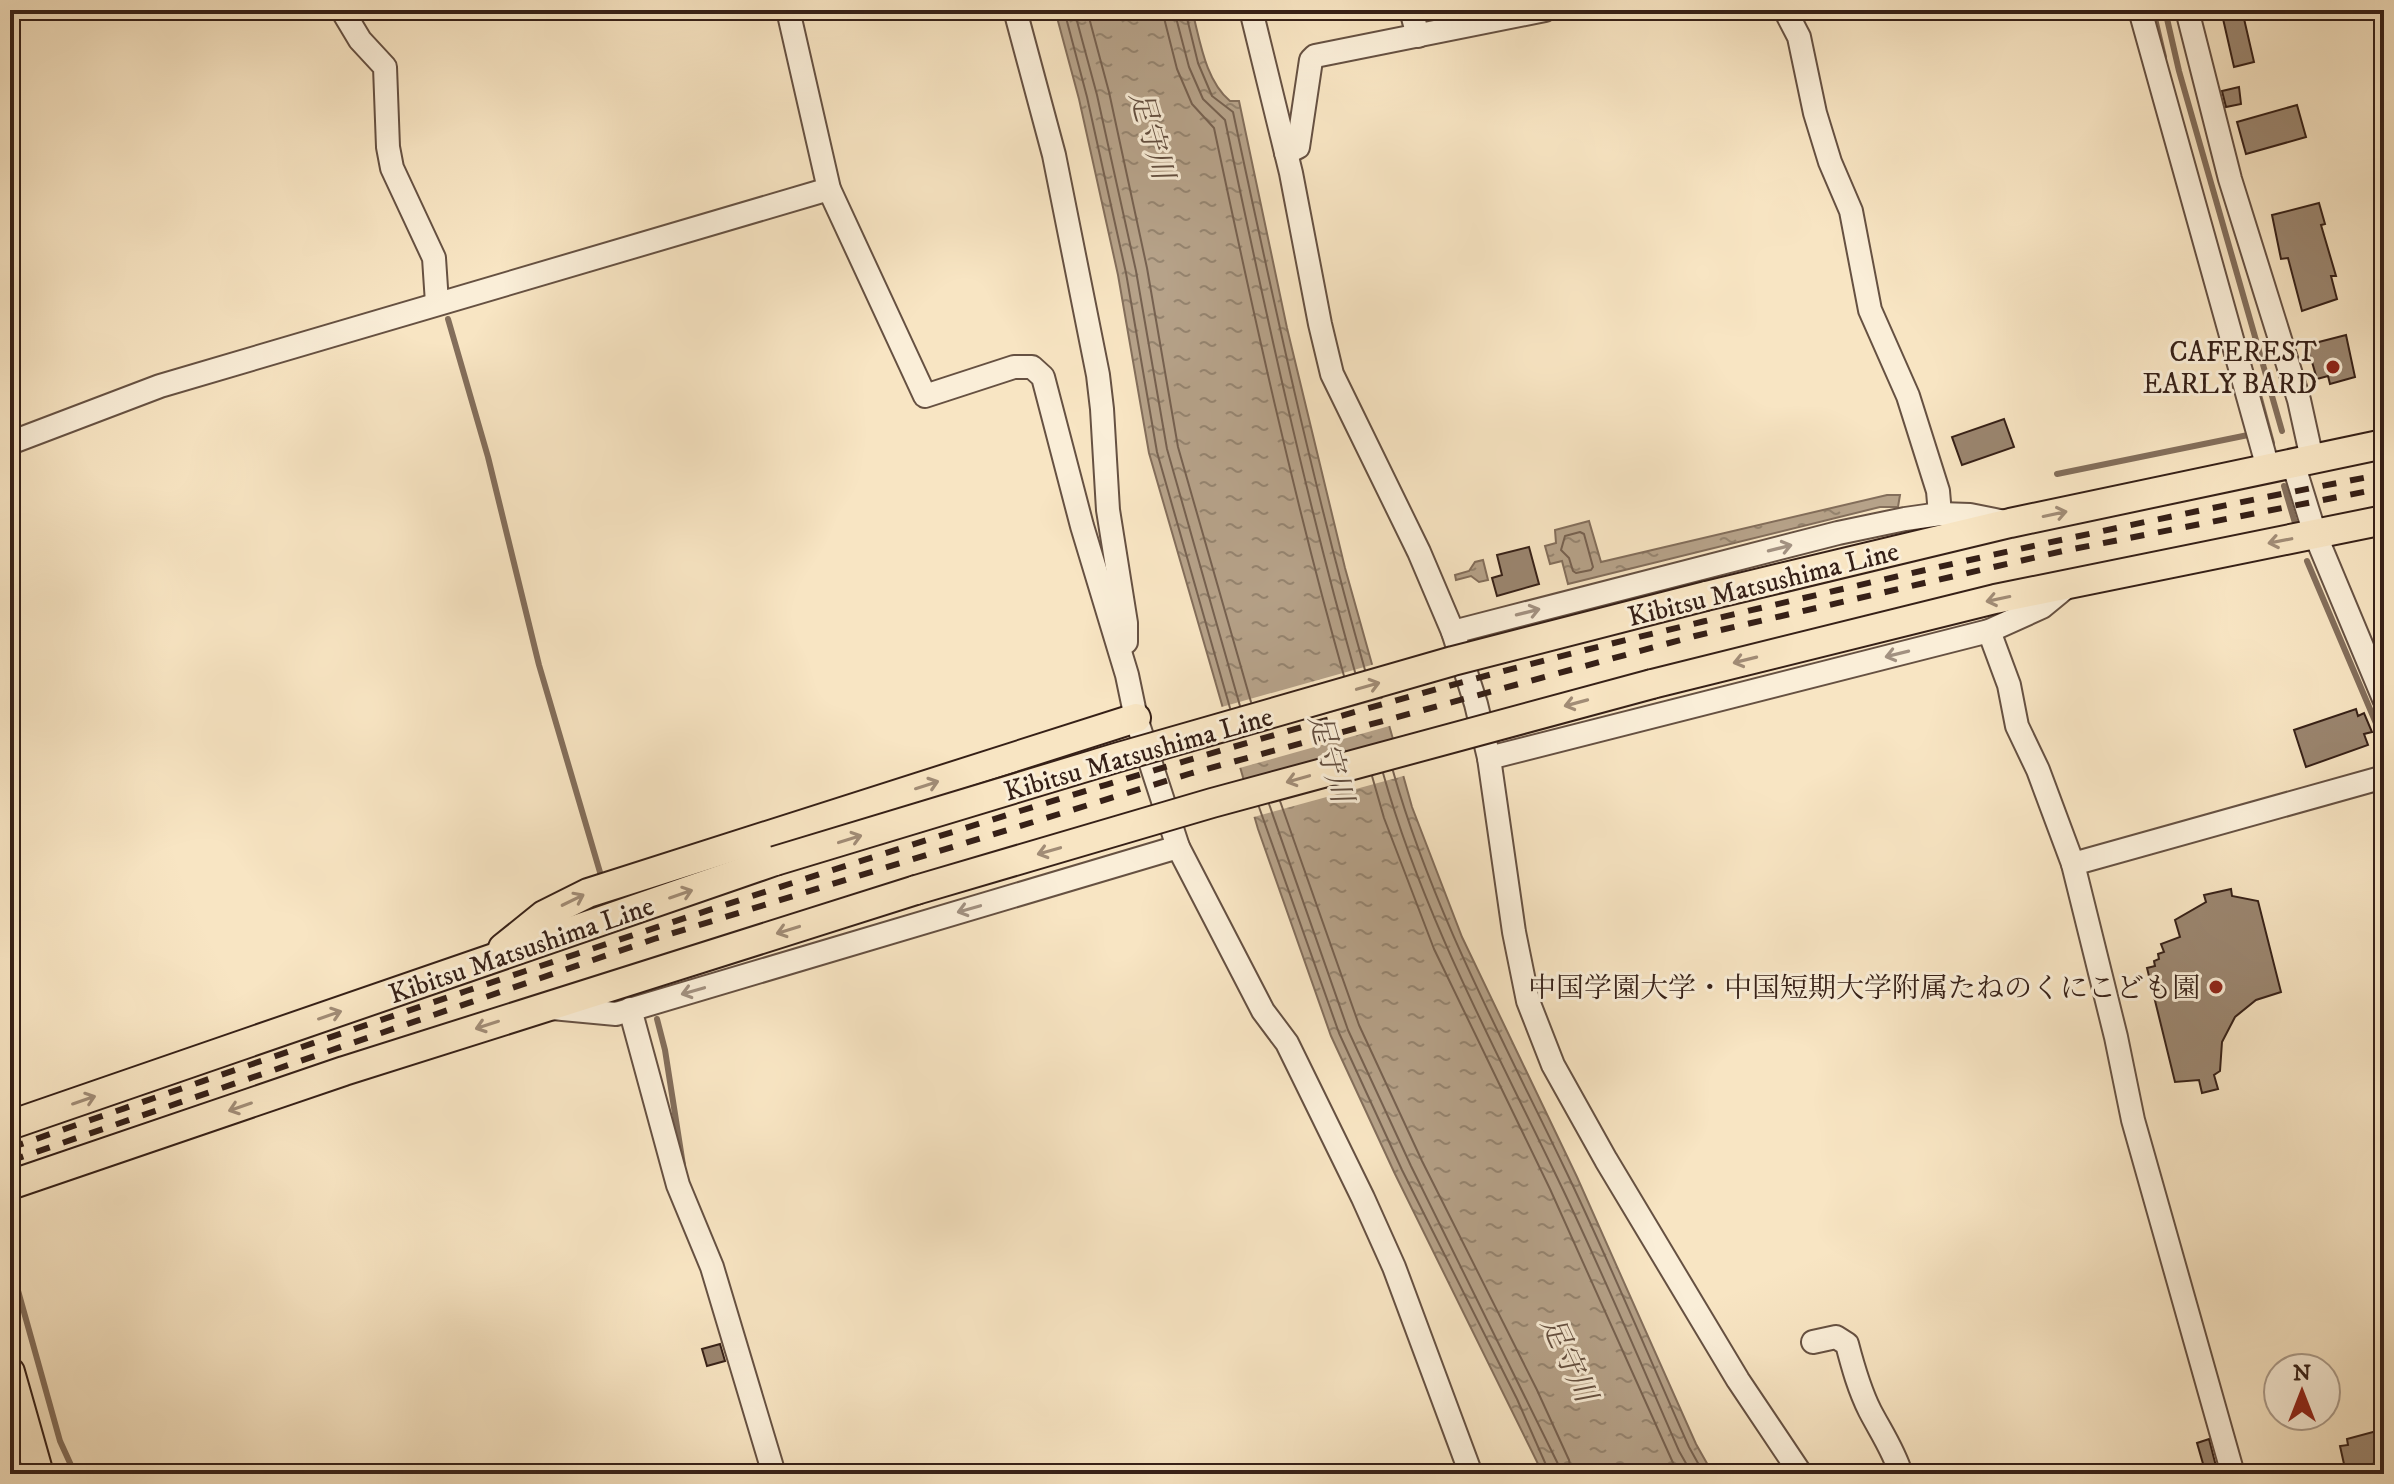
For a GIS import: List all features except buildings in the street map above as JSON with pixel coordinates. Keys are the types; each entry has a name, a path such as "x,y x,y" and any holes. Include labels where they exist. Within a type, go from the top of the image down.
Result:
{"main road":[{"name":"Kibitsu Matsushima Line","path":"10,1125 775,861 1119,757 1453,661 2010,523 2384,444"},
{"path":"10,1185 542,1007 916,890 1212,803 1652,684 1995,599 2384,520"},
{"path":"487,961 544,915 588,893 1136,718"},
{"path":"10,1372 39,1474"}],"street":[{"path":"342,10 360,40 385,67 388,147 392,168 434,258 437,303"},
{"path":"788,10 829,189 925,396 1014,367 1032,367 1043,377 1082,526 1127,675 1136,718 1178,847 1263,1011 1287,1043 1363,1198 1394,1267 1471,1474"},
{"path":"1015,10 1054,155 1098,375 1108,510 1126,623 1127,675"},
{"path":"1251,10 1286,153 1332,374 1419,552 1453,632 1476,704 1489,758 1514,932 1528,1001 1553,1065 1606,1160 1738,1380 1801,1474"},
{"path":"1411,10 1418,36"},
{"path":"1286,153 1298,147 1311,60 1315,56 1545,10"},
{"path":"1785,10 1799,37 1815,113 1830,162 1851,211 1870,310 1908,396 1938,491 1940,514"},
{"path":"2140,10 2258,433 2291,463"},
{"path":"2187,10 2230,179 2299,400 2291,463 2315,534 2384,699"},
{"path":"10,443 160,386 829,189"},
{"path":"1453,632 1838,533 1940,514 1970,515 2010,523"},
{"path":"1489,758 1989,631 2042,607 2070,584"},
{"path":"1989,631 2009,685 2017,726 2038,770 2073,864 2133,1120 2233,1474"},
{"path":"2073,864 2384,777"},
{"path":"542,1007 616,1014 1178,847"},
{"path":"630,1009 678,1185 712,1267 774,1474"},
{"path":"1813,1342 1836,1337 1847,1344 1857,1380 1870,1410 1896,1454 1901,1474"}],"water":[{"name":"足守川","path":"1055,10 1192,10 1209,71 1230,101 1239,101 1287,328 1345,568 1412,807 1462,937 1577,1177 1696,1444 1713,1474 1543,1474 1395,1174 1331,1036 1258,829 1149,453 1118,275 1079,99"},
{"path":"1887,495 1900,495 1898,507 1880,507 1568,584 1562,561 1550,564 1545,546 1556,543 1555,530 1589,521 1601,562"},
{"path":"1483,560 1488,580 1479,582 1471,576 1456,580 1455,575 1469,571 1475,562"}],"pier":[{"path":"1375,664 1384,693 1226,737 1218,708"},
{"path":"1385,698 1393,725 1236,769 1227,741"},
{"path":"1397,740 1407,775 1250,818 1240,783"}],"waterway":[{"path":"2153,10 2164,57"},
{"path":"2165,10 2179,71 2282,431"},
{"path":"448,319 488,457 539,665 602,879"},
{"path":"2255,380 2272,443"},
{"path":"2057,474 2253,434"},
{"path":"2284,486 2295,523"},
{"path":"2307,561 2384,742"},
{"path":"657,1019 665,1050 683,1165"},
{"path":"10,1262 60,1441 75,1474"}],"railway":[{"path":"10,1148 727,904 1270,736 1596,647 1906,574 2384,474"},
{"path":"10,1161 654,939 1192,773 1695,636 2063,551 2384,488"}],"place":[{"name":"CAFEREST EARLY BARD","path":"2333,367"},
{"name":"中国学園大学・中国短期大学附属たねのくにこども園","path":"2216,987"}]}
